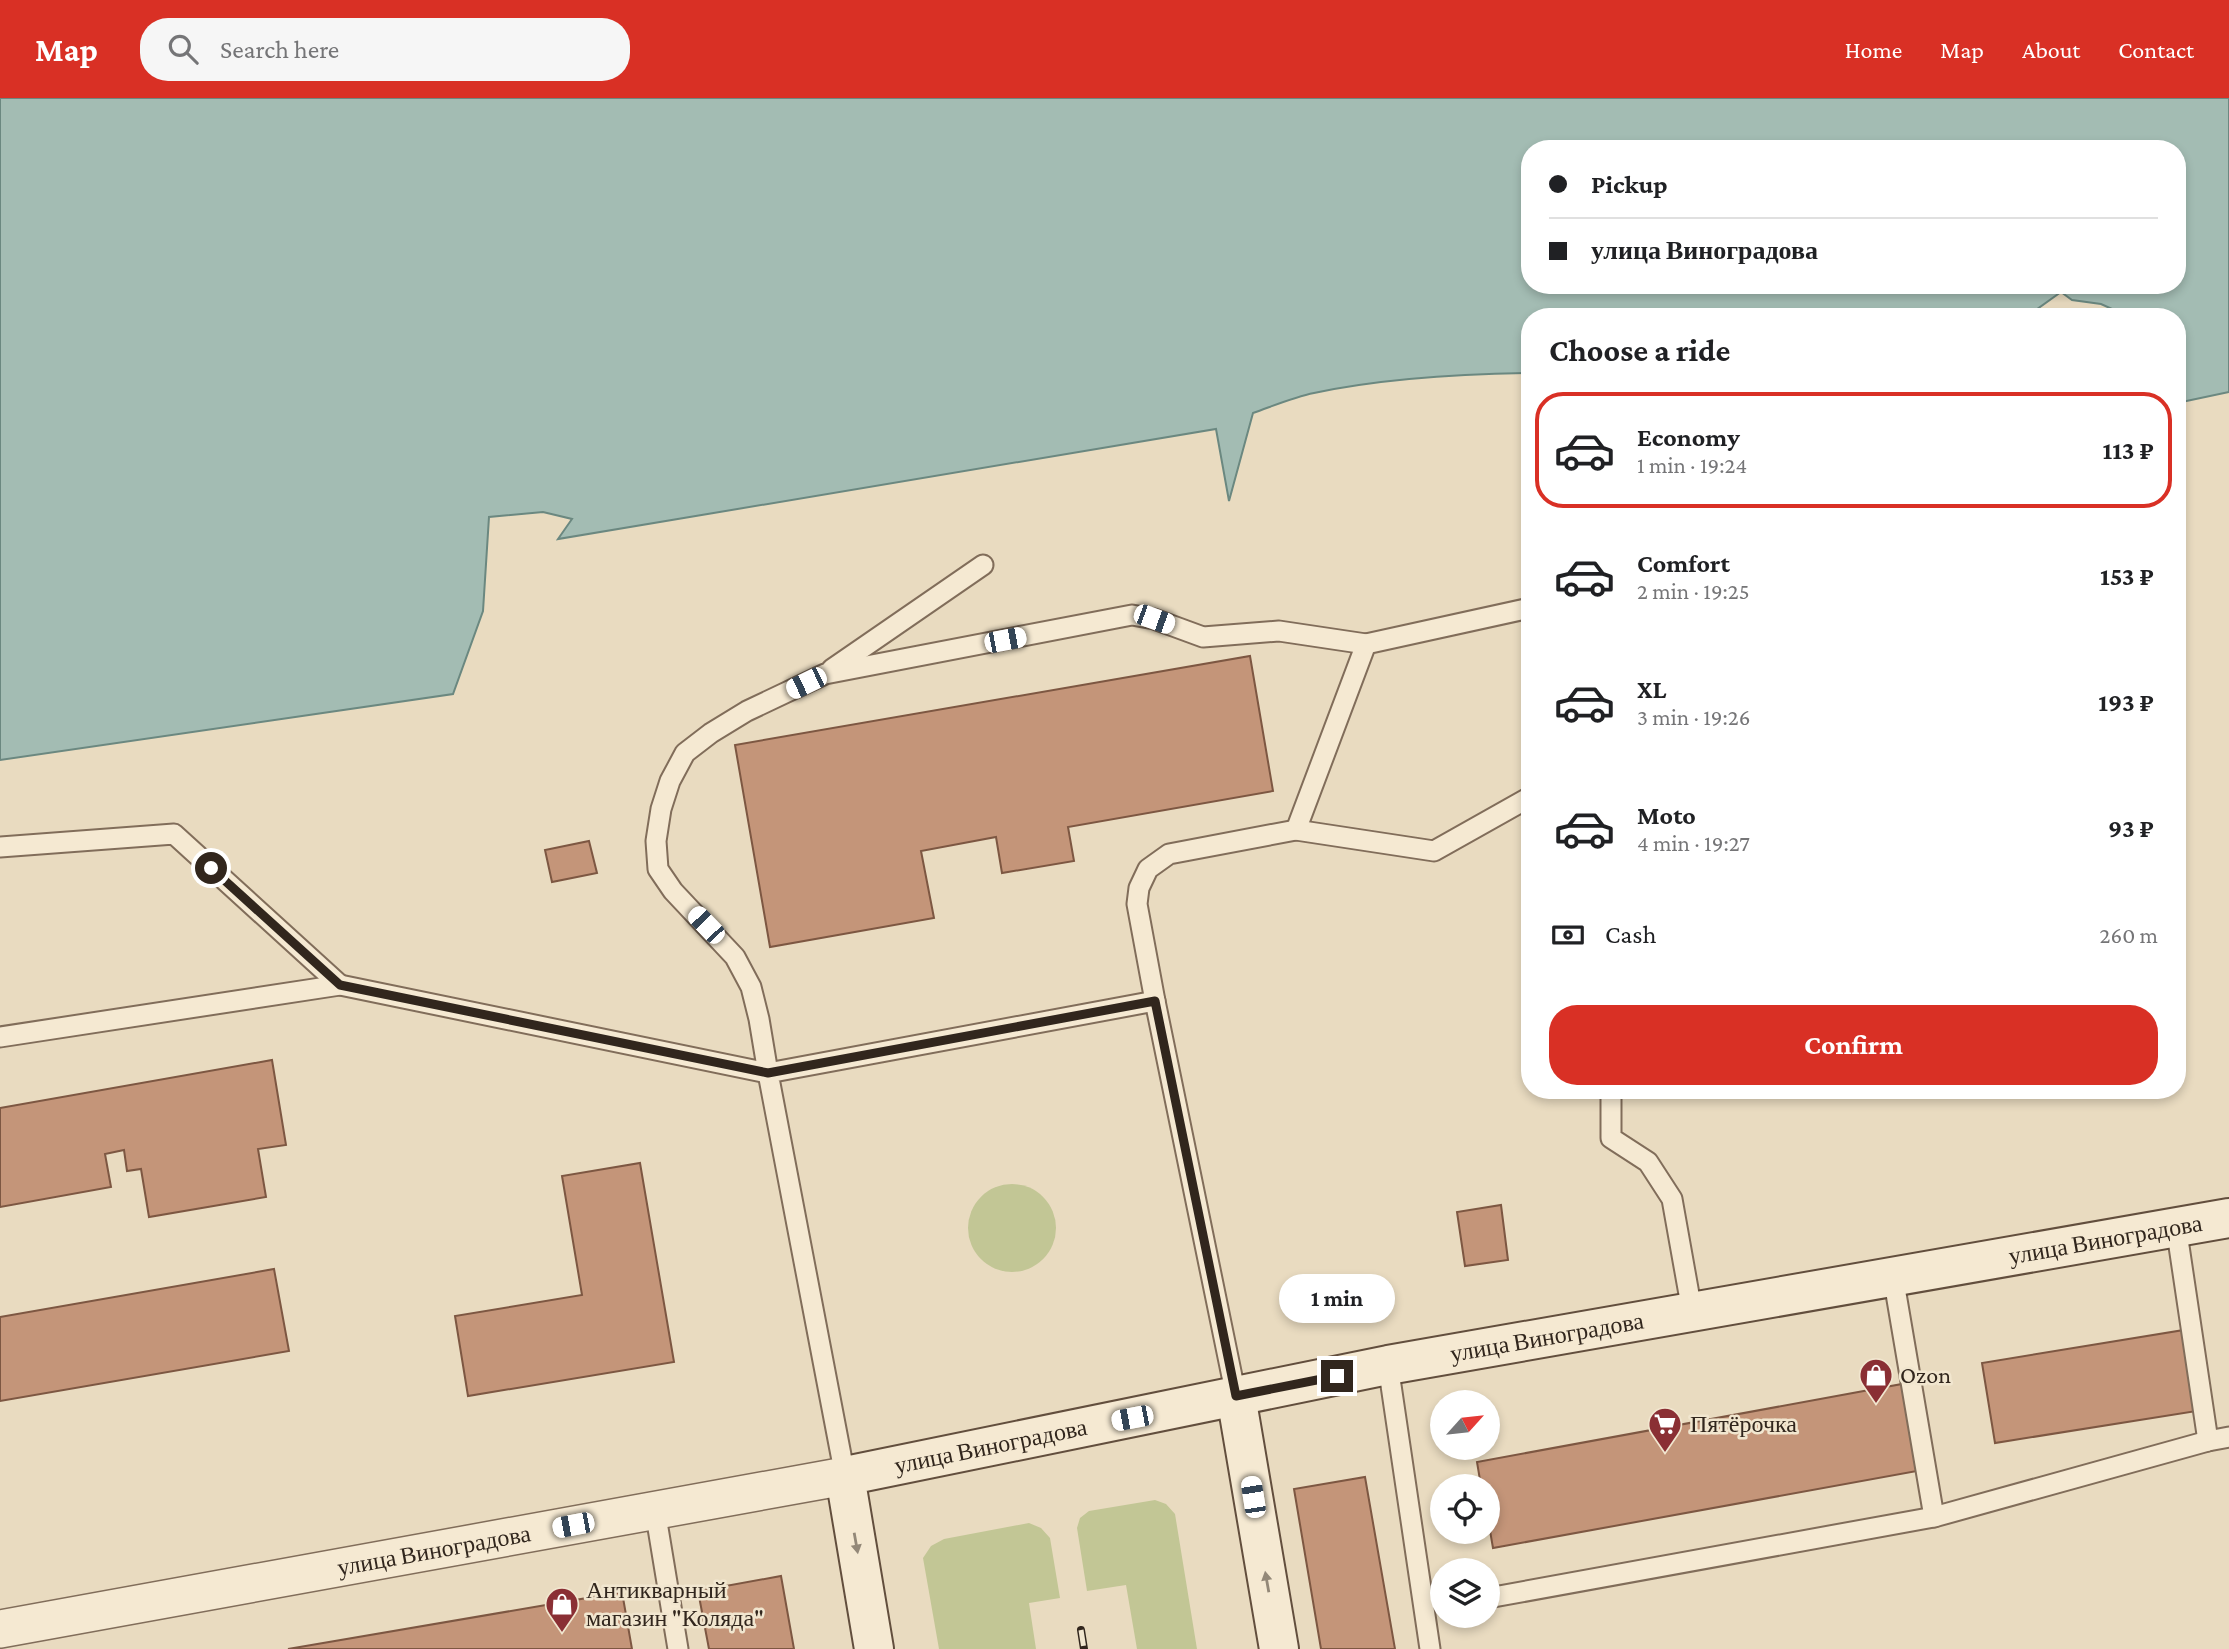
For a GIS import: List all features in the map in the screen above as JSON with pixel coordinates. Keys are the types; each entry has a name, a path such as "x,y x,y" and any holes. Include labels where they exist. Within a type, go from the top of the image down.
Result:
{"main road":[{"name":"улица Виноградова","path":"845,1476 1388,1365 2229,1218"},
{"path":"1236,1396 1279,1649"},
{"path":"845,1476 874,1649"}],"street":[{"name":"улица Виноградова","path":"0,1629 845,1476"}],"lane":[{"path":"845,1476 760,1019 751,987 735,957 673,891 658,869 656,841 667,790 685,753 747,711 825,674 983,565"},
{"path":"825,674 1132,615 1154,619 1203,637 1279,631 1366,644 1521,610"},
{"path":"1296,830 1366,644"},
{"path":"1236,1396 1137,904 1139,888 1148,869 1169,853 1296,830 1434,851 1521,802"},
{"path":"0,846 174,834 340,985"},
{"path":"0,1037 340,985 768,1073 1155,1001"},
{"path":"1611,1099 1611,1138 1648,1162 1672,1199 1692,1311"},
{"path":"2176,1226 2208,1441"},
{"path":"1893,1276 1934,1517"},
{"path":"1388,1365 1430,1591"},
{"path":"1500,1596 1934,1517 2229,1437"},
{"path":"656,1510 678,1649"},
{"path":"1430,1649 1432,1628"}],"green space":[{"path":"1012,1184 1029,1188 1043,1197 1052,1211 1056,1228 1052,1245 1043,1259 1029,1268 1012,1272 995,1268 981,1259 972,1245 968,1228 972,1211 981,1197 995,1188"},
{"path":"1155,1500 1166,1504 1175,1514 1197,1649 1137,1649 1126,1585 1087,1591 1077,1528 1080,1518 1089,1511"},
{"path":"1029,1523 1041,1528 1050,1538 1060,1598 1029,1603 1036,1649 939,1649 923,1558 931,1546 944,1539"}],"water":[{"path":"0,98 2229,98 2229,392 2186,401 2186,308 2110,308 2072,300 2064,294 2186,294 2186,140 1521,140 1521,294 2058,294 2039,308 1521,308 1521,373 1395,380 1341,388 1291,399 1253,413 1229,501 1216,429 558,539 572,519 543,512 489,517 483,611 453,694 0,760"}],"building":[{"path":"1250,656 1273,791 1068,827 1074,861 1002,873 996,837 921,851 934,918 770,947 735,745"},
{"path":"589,841 597,873 552,882 545,850"},
{"path":"272,1060 286,1145 258,1149 266,1197 149,1217 141,1169 127,1171 124,1150 105,1154 111,1187 0,1207 0,1108"},
{"path":"640,1163 674,1362 468,1396 455,1316 582,1295 562,1176"},
{"path":"1501,1205 1508,1260 1465,1266 1457,1212"},
{"path":"274,1269 289,1351 0,1401 0,1317"},
{"path":"2190,1329 2203,1410 1995,1443 1982,1363"},
{"path":"1902,1384 1917,1471 1493,1548 1492,1544 1500,1544 1500,1474 1479,1474 1477,1462 1500,1460 1500,1458"},
{"path":"1365,1477 1395,1649 1321,1649 1294,1489"},
{"path":"781,1576 794,1649 709,1649 698,1591"},
{"path":"622,1592 632,1649 288,1649"}],"railway":[{"path":"1081,1630 1084,1649"}],"place":[{"name":"Ozon","path":"1876,1405"},
{"name":"Пятёрочка","path":"1665,1454"},
{"name":"Антикварный магазин \"Коляда\"","path":"562,1634"}],"route":[{"path":"211,868 340,985 768,1073 1155,1001 1236,1396 1337,1376"}]}
